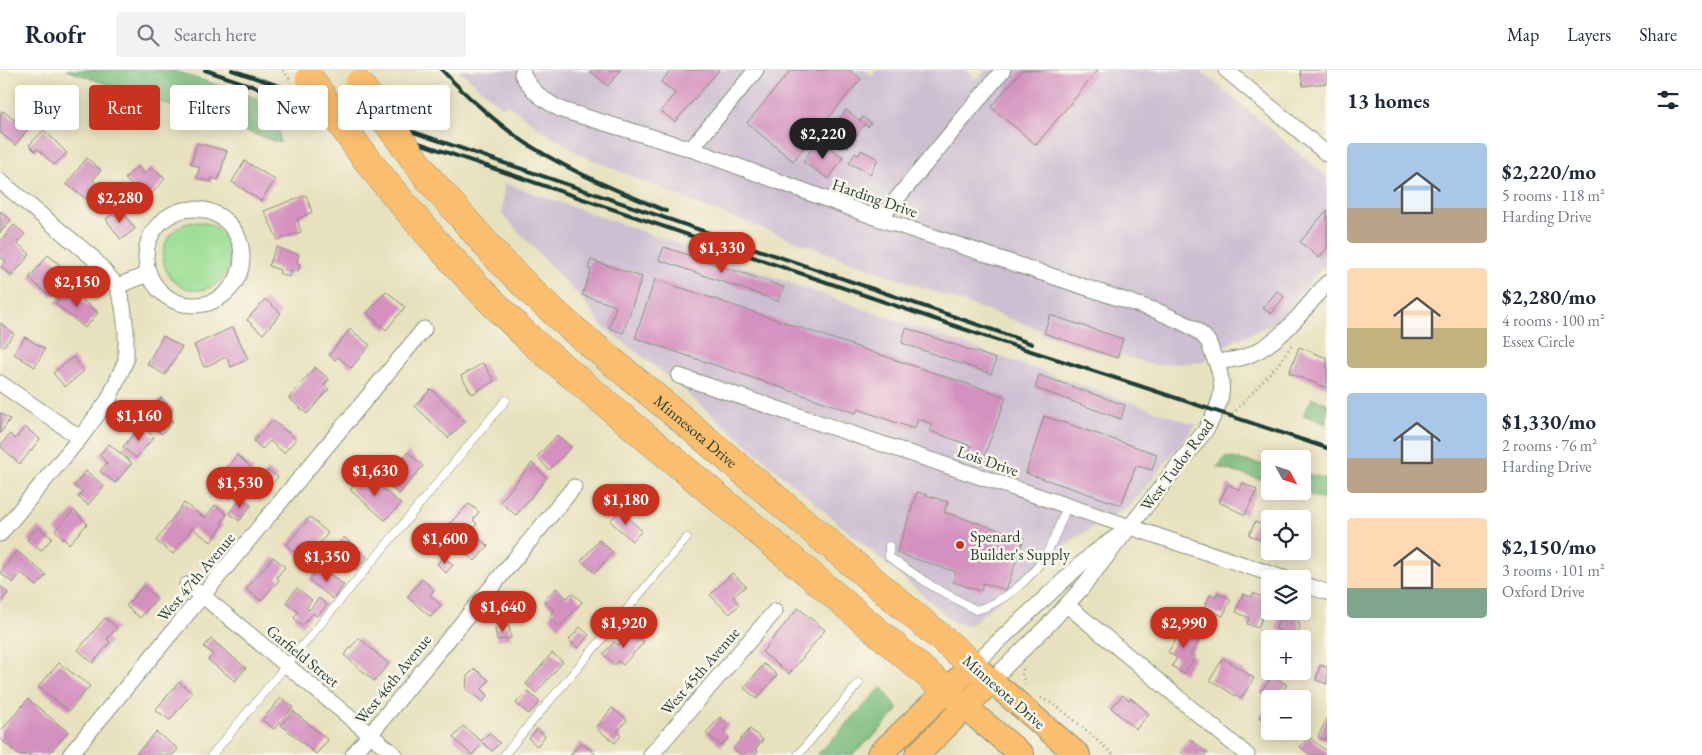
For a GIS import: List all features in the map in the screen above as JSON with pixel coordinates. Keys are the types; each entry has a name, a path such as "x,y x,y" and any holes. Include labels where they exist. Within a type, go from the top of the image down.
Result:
{"highway":[{"path":"308,74 364,155 420,225 498,309 535,344 820,582 955,699"},
{"name":"Minnesota Drive","path":"355,77 429,178 499,259 559,317 982,673"}],"main road":[{"name":"West Tudor Road","path":"879,755 955,699 982,673"},
{"name":"Minnesota Drive","path":"982,673 1078,755"},
{"name":"West Tudor Road","path":"917,755 955,699"},
{"path":"955,699 1022,755"}],"street":[{"path":"691,150 756,70"},
{"path":"880,219 1003,70"},
{"name":"Harding Drive","path":"521,71 531,88 544,101 562,110 691,150 880,219 1156,311 1187,324 1206,340 1217,362"},
{"path":"1234,73 1327,154"},
{"path":"0,181 92,257 117,286 123,306 126,330 126,360 109,399 80,438 0,534"},
{"path":"192,208 207,210 221,216 232,226 240,239 243,254 241,269 235,283 225,294 212,302 197,306 182,304 168,298 157,288 149,274 146,260 147,244 154,231 164,219 177,212 192,208"},
{"path":"117,286 149,274"},
{"path":"1217,362 1246,357 1266,347 1280,336 1327,283"},
{"name":"West 47th Avenue","path":"70,755 424,329"},
{"name":"West Tudor Road","path":"982,673 1067,605 1204,431 1216,412 1223,382 1217,362"},
{"name":"Lois Drive","path":"679,376 1261,571"},
{"path":"0,383 80,438"},
{"name":"West 46th Avenue","path":"354,755 574,487"},
{"name":"West Tudor Road","path":"982,673 1091,555 1130,527"},
{"name":"Garfield Street","path":"187,585 203,596 395,755"},
{"path":"1311,587 1327,592"},
{"path":"1067,605 1247,755"},
{"name":"West 45th Avenue","path":"651,755 775,611"}],"lane":[{"path":"212,755 506,400"},
{"path":"890,546 889,557 932,586 976,610 990,607 1017,589 1045,556 1067,507"},
{"path":"504,755 687,538"},
{"path":"798,755 859,683"}],"path":[{"path":"1226,423 1234,411 1279,363 1295,341"},
{"path":"1024,666 1022,676 1028,690"},
{"path":"1040,698 1052,703 1114,755"}],"shaded area":[{"path":"459,70 865,70 872,76 877,70 965,70 977,80 986,70 1200,70 1327,177 1327,262 1276,322 1227,344 1203,362 1154,365 1121,355 1119,359 1041,334 1041,330 698,204 581,155 539,128 507,104 503,108"},
{"path":"504,183 1196,425 1129,507 1075,538 969,626 954,622 656,367 602,326 588,306 502,214"}],"green space":[{"path":"66,70 171,70 217,85 170,85 170,105 160,102 160,85 110,85"},
{"path":"248,95 258,98 258,130 279,130 280,143 242,130 248,130"},
{"path":"197,222 210,225 221,232 228,243 231,256 228,269 221,280 210,287 197,290 184,287 173,280 166,269 163,256 166,243 173,232 184,225"},
{"path":"1312,398 1327,403 1327,424 1303,415"},
{"path":"1226,457 1261,464 1261,479 1217,467"},
{"path":"1311,475 1327,479 1327,501 1311,495"},
{"path":"882,687 898,710 875,735 852,755 817,755"}],"building":[{"path":"589,70 621,70 608,86"},
{"path":"671,70 719,70 675,122 661,111 675,93 661,82"},
{"path":"791,70 850,70 861,79 793,161 747,123"},
{"path":"1022,70 1098,70 1036,145 991,107"},
{"path":"1300,70 1327,70 1327,83 1303,86"},
{"path":"846,110 860,121 863,117 871,123 868,127 865,124 848,147 832,135 837,129 833,126"},
{"path":"3,111 14,120 15,118 15,130 27,130 15,145 0,132 0,115"},
{"path":"44,130 67,153 54,165 38,149 35,151 29,145"},
{"path":"818,140 843,157 829,179 803,162"},
{"path":"197,143 227,151 218,180 212,178 211,182 196,178 200,167 191,164"},
{"path":"861,150 878,159 870,174 849,163 855,153 859,155"},
{"path":"87,158 101,170 93,180 98,185 86,199 66,184"},
{"path":"245,161 275,180 261,201 232,182"},
{"path":"137,166 145,174 151,167 165,179 147,199 125,179"},
{"path":"306,195 312,212 297,219 301,232 278,240 264,211"},
{"path":"120,208 135,229 121,240 106,219"},
{"path":"1327,210 1327,248 1319,258 1300,242"},
{"path":"0,211 11,220 0,233"},
{"path":"14,225 25,234 17,243 30,254 12,276 1,267 6,261 0,257 0,242"},
{"path":"276,247 299,255 296,263 300,264 297,272 291,270 289,277 279,273 280,270 269,266"},
{"path":"664,247 784,287 778,301 659,260"},
{"path":"48,255 60,265 52,274 64,283 51,297 29,278"},
{"path":"591,260 642,277 623,333 609,328 616,306 582,295 591,270 588,269"},
{"path":"655,279 1006,397 984,457 969,451 972,446 930,431 933,424 918,419 914,429 858,409 856,413 635,338"},
{"path":"68,288 98,313 85,328 55,303"},
{"path":"386,291 405,307 386,330 367,313"},
{"path":"1277,291 1284,297 1271,314 1263,308"},
{"path":"265,299 281,313 263,334 247,320"},
{"path":"1050,315 1123,339 1117,358 1044,333"},
{"path":"0,323 14,334 3,347 0,345"},
{"path":"233,327 248,359 231,367 226,357 204,367 194,345"},
{"path":"906,328 996,359 991,374 902,343"},
{"path":"350,329 370,345 351,368 338,357 335,360 329,355"},
{"path":"163,336 182,347 165,375 147,364"},
{"path":"25,337 45,349 35,367 14,354"},
{"path":"1299,347 1327,358 1327,388 1289,373"},
{"path":"73,357 84,371 65,387 53,373"},
{"path":"483,363 494,381 472,394 461,376"},
{"path":"315,367 329,379 324,385 329,389 307,414 289,398"},
{"path":"1039,375 1125,405 1121,419 1035,388"},
{"path":"431,389 465,422 448,438 415,406"},
{"path":"161,398 173,409 167,416 173,421 162,434 143,418"},
{"path":"0,413 10,419 0,434"},
{"path":"1044,416 1157,454 1152,470 1136,466 1121,505 1026,473"},
{"path":"272,420 296,439 284,453 270,441 262,449 254,441"},
{"path":"141,425 154,437 136,458 123,447"},
{"path":"25,427 40,439 20,464 0,446 10,434 15,439"},
{"path":"557,435 571,447 549,470 537,457"},
{"path":"109,444 132,463 115,483 100,471 107,463 99,455"},
{"path":"408,452 423,466 399,494 383,482"},
{"path":"237,455 254,470 230,499 213,484"},
{"path":"532,463 547,478 516,515 500,502"},
{"path":"268,470 278,477 265,492 254,485"},
{"path":"86,471 104,486 88,505 78,497 82,492 74,486"},
{"path":"365,473 401,504 385,520 350,490"},
{"path":"1243,483 1257,490 1245,515 1219,502 1228,484 1239,490"},
{"name":"Spenard Builder's Supply","path":"917,492 948,502 944,512 1024,538 1006,590 983,583 981,591 953,582 956,572 897,553"},
{"path":"241,498 251,506 239,521 229,513"},
{"path":"184,503 205,518 215,505 227,514 221,523 223,525 211,542 192,528 173,554 156,541"},
{"path":"469,504 479,512 473,520 477,524 471,532 488,546 475,561 455,546 460,538 448,525"},
{"path":"74,510 87,524 69,544 55,530"},
{"path":"620,510 642,531 632,541 610,521"},
{"path":"310,517 328,533 305,561 286,545"},
{"path":"1255,522 1261,524 1261,540 1249,535"},
{"path":"38,527 52,538 41,551 27,540"},
{"path":"344,537 367,557 356,570 332,551"},
{"path":"599,540 613,552 595,573 581,561"},
{"path":"17,551 46,575 37,586 21,573 13,583 0,573"},
{"path":"273,557 285,567 277,577 279,580 261,601 246,589"},
{"path":"443,557 453,565 446,573 437,564"},
{"path":"320,567 344,585 333,599 309,580"},
{"path":"732,573 746,586 733,597 739,605 730,614 710,595"},
{"path":"422,579 434,590 430,595 441,605 431,617 407,597"},
{"path":"0,586 8,593 0,603"},
{"path":"143,586 157,598 140,618 126,606"},
{"path":"297,588 312,600 306,608 309,610 319,598 327,605 317,616 313,613 302,626 294,618 298,612 286,602"},
{"path":"556,588 567,598 572,593 582,602 559,627 549,617 554,611 544,601"},
{"path":"1218,593 1231,599 1223,616 1204,608 1210,595 1215,598"},
{"path":"1253,593 1261,596 1261,620 1258,628 1247,624 1249,618 1236,612 1243,594 1251,597"},
{"path":"798,608 825,630 789,674 762,652"},
{"path":"105,618 117,628 107,639 110,642 93,663 78,650"},
{"path":"1278,620 1298,620 1300,628 1299,630 1276,629"},
{"path":"509,626 511,638 497,640 495,629"},
{"path":"1185,626 1202,637 1190,654 1195,657 1184,674 1172,666 1177,658 1168,652"},
{"path":"580,627 589,635 578,648 569,640"},
{"path":"631,631 644,642 623,665 618,661 615,665 603,654 614,642 618,645"},
{"path":"359,638 389,664 374,681 344,655"},
{"path":"211,639 246,668 235,681 208,660 213,654 204,647"},
{"path":"552,653 563,662 536,693 526,684"},
{"path":"1223,658 1254,678 1241,699 1210,680"},
{"path":"59,663 90,686 69,711 38,687"},
{"path":"764,664 777,675 757,699 744,688"},
{"path":"1320,665 1327,667 1327,684 1316,680"},
{"path":"475,669 489,680 482,689 488,695 483,702 466,689 467,676"},
{"path":"1269,680 1280,680 1287,685 1283,690 1262,690"},
{"path":"179,682 192,693 170,720 155,710"},
{"path":"527,691 540,702 529,714 516,703"},
{"path":"1123,695 1129,700 1131,698 1149,714 1136,729 1111,708"},
{"path":"281,698 293,707 274,729 262,720"},
{"path":"28,699 68,732 48,755 19,755 0,739 0,732"},
{"path":"612,708 627,720 617,732 621,736 615,743 596,728"},
{"path":"293,711 328,740 316,754 281,725"},
{"path":"720,717 729,725 723,732 729,737 721,746 706,733"},
{"path":"1327,718 1327,741 1318,737"},
{"path":"463,726 481,741 489,733 500,743 492,751 483,743 472,755 453,738"},
{"path":"537,729 545,736 537,746 529,739"},
{"path":"750,729 763,740 755,749 758,751 755,755 741,755 733,748"},
{"path":"156,732 178,749 173,755 135,755"},
{"path":"1190,739 1208,753 1206,755 1185,755 1180,751"},
{"path":"1311,739 1327,752 1327,755 1310,755 1300,747 1306,740"},
{"path":"581,742 596,755 570,755"}],"railway":[{"path":"205,70 993,339 1327,448"},
{"path":"232,70 1032,344"},
{"path":"442,70 485,111 532,147 581,174 666,211"}],"place":[{"name":"Spenard Builder's Supply","path":"960,545"}]}
